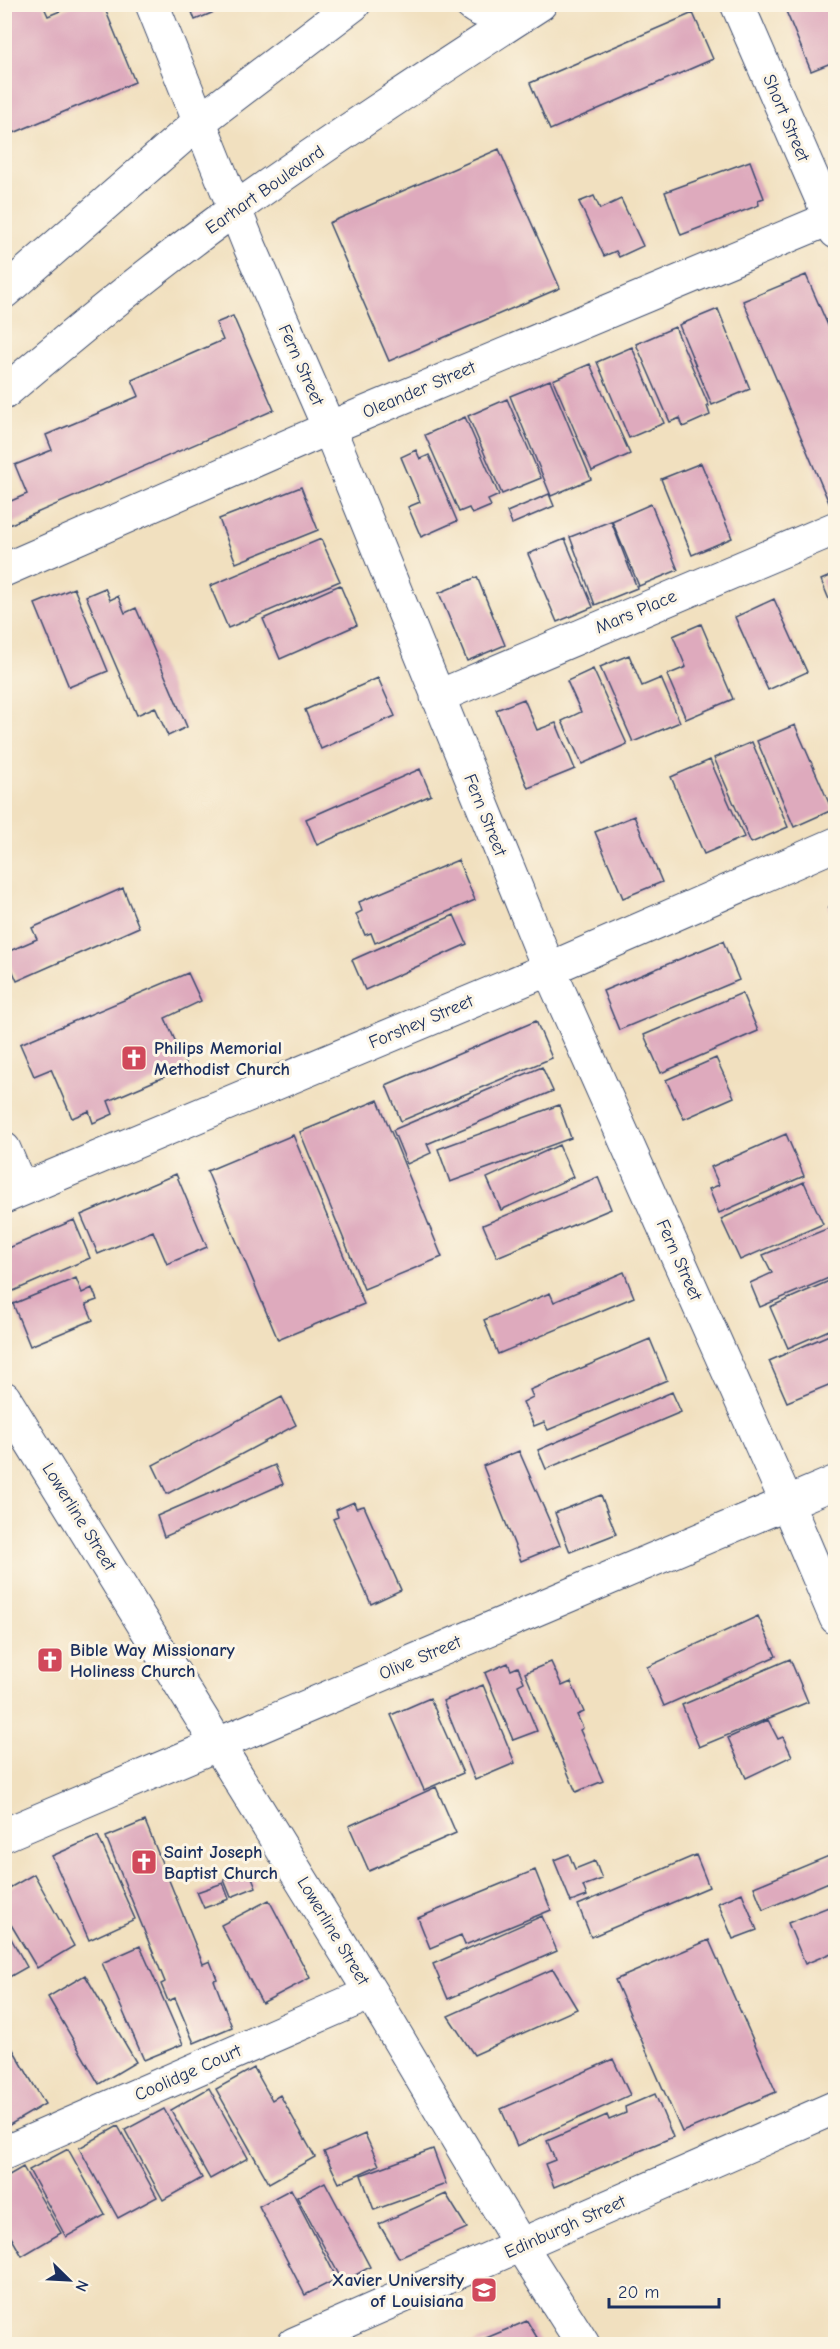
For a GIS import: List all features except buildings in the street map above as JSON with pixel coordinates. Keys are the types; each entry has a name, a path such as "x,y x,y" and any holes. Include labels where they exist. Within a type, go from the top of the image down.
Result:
{"street":[{"name":"Fern Street","path":"152,4 235,209 329,428 549,969 836,1618"},
{"path":"4,292 199,122 354,4"},
{"path":"471,4 477,10 499,13 530,4"},
{"name":"Earhart Boulevard","path":"4,393 98,313 235,209 540,4"},
{"name":"Short Street","path":"737,4 834,222"},
{"name":"Oleander Street","path":"4,570 329,428 834,222"},
{"name":"Mars Place","path":"437,697 836,528"},
{"name":"Forshey Street","path":"13,1193 549,969 836,844"},
{"path":"4,1149 13,1193"},
{"name":"Lowerline Street","path":"4,1398 219,1744 583,2344"},
{"name":"Olive Street","path":"4,1834 836,1482"},
{"name":"Coolidge Court","path":"4,2152 371,1993"},
{"name":"Edinburgh Street","path":"294,2344 836,2107"}],"place":[{"name":"Philips Memorial Methodist Church","path":"134,1058"},
{"name":"Bible Way Missionary Holiness Church","path":"50,1660"},
{"name":"Saint Joseph Baptist Church","path":"144,1862"},
{"name":"Xavier University of Louisiana","path":"484,2290"}]}
